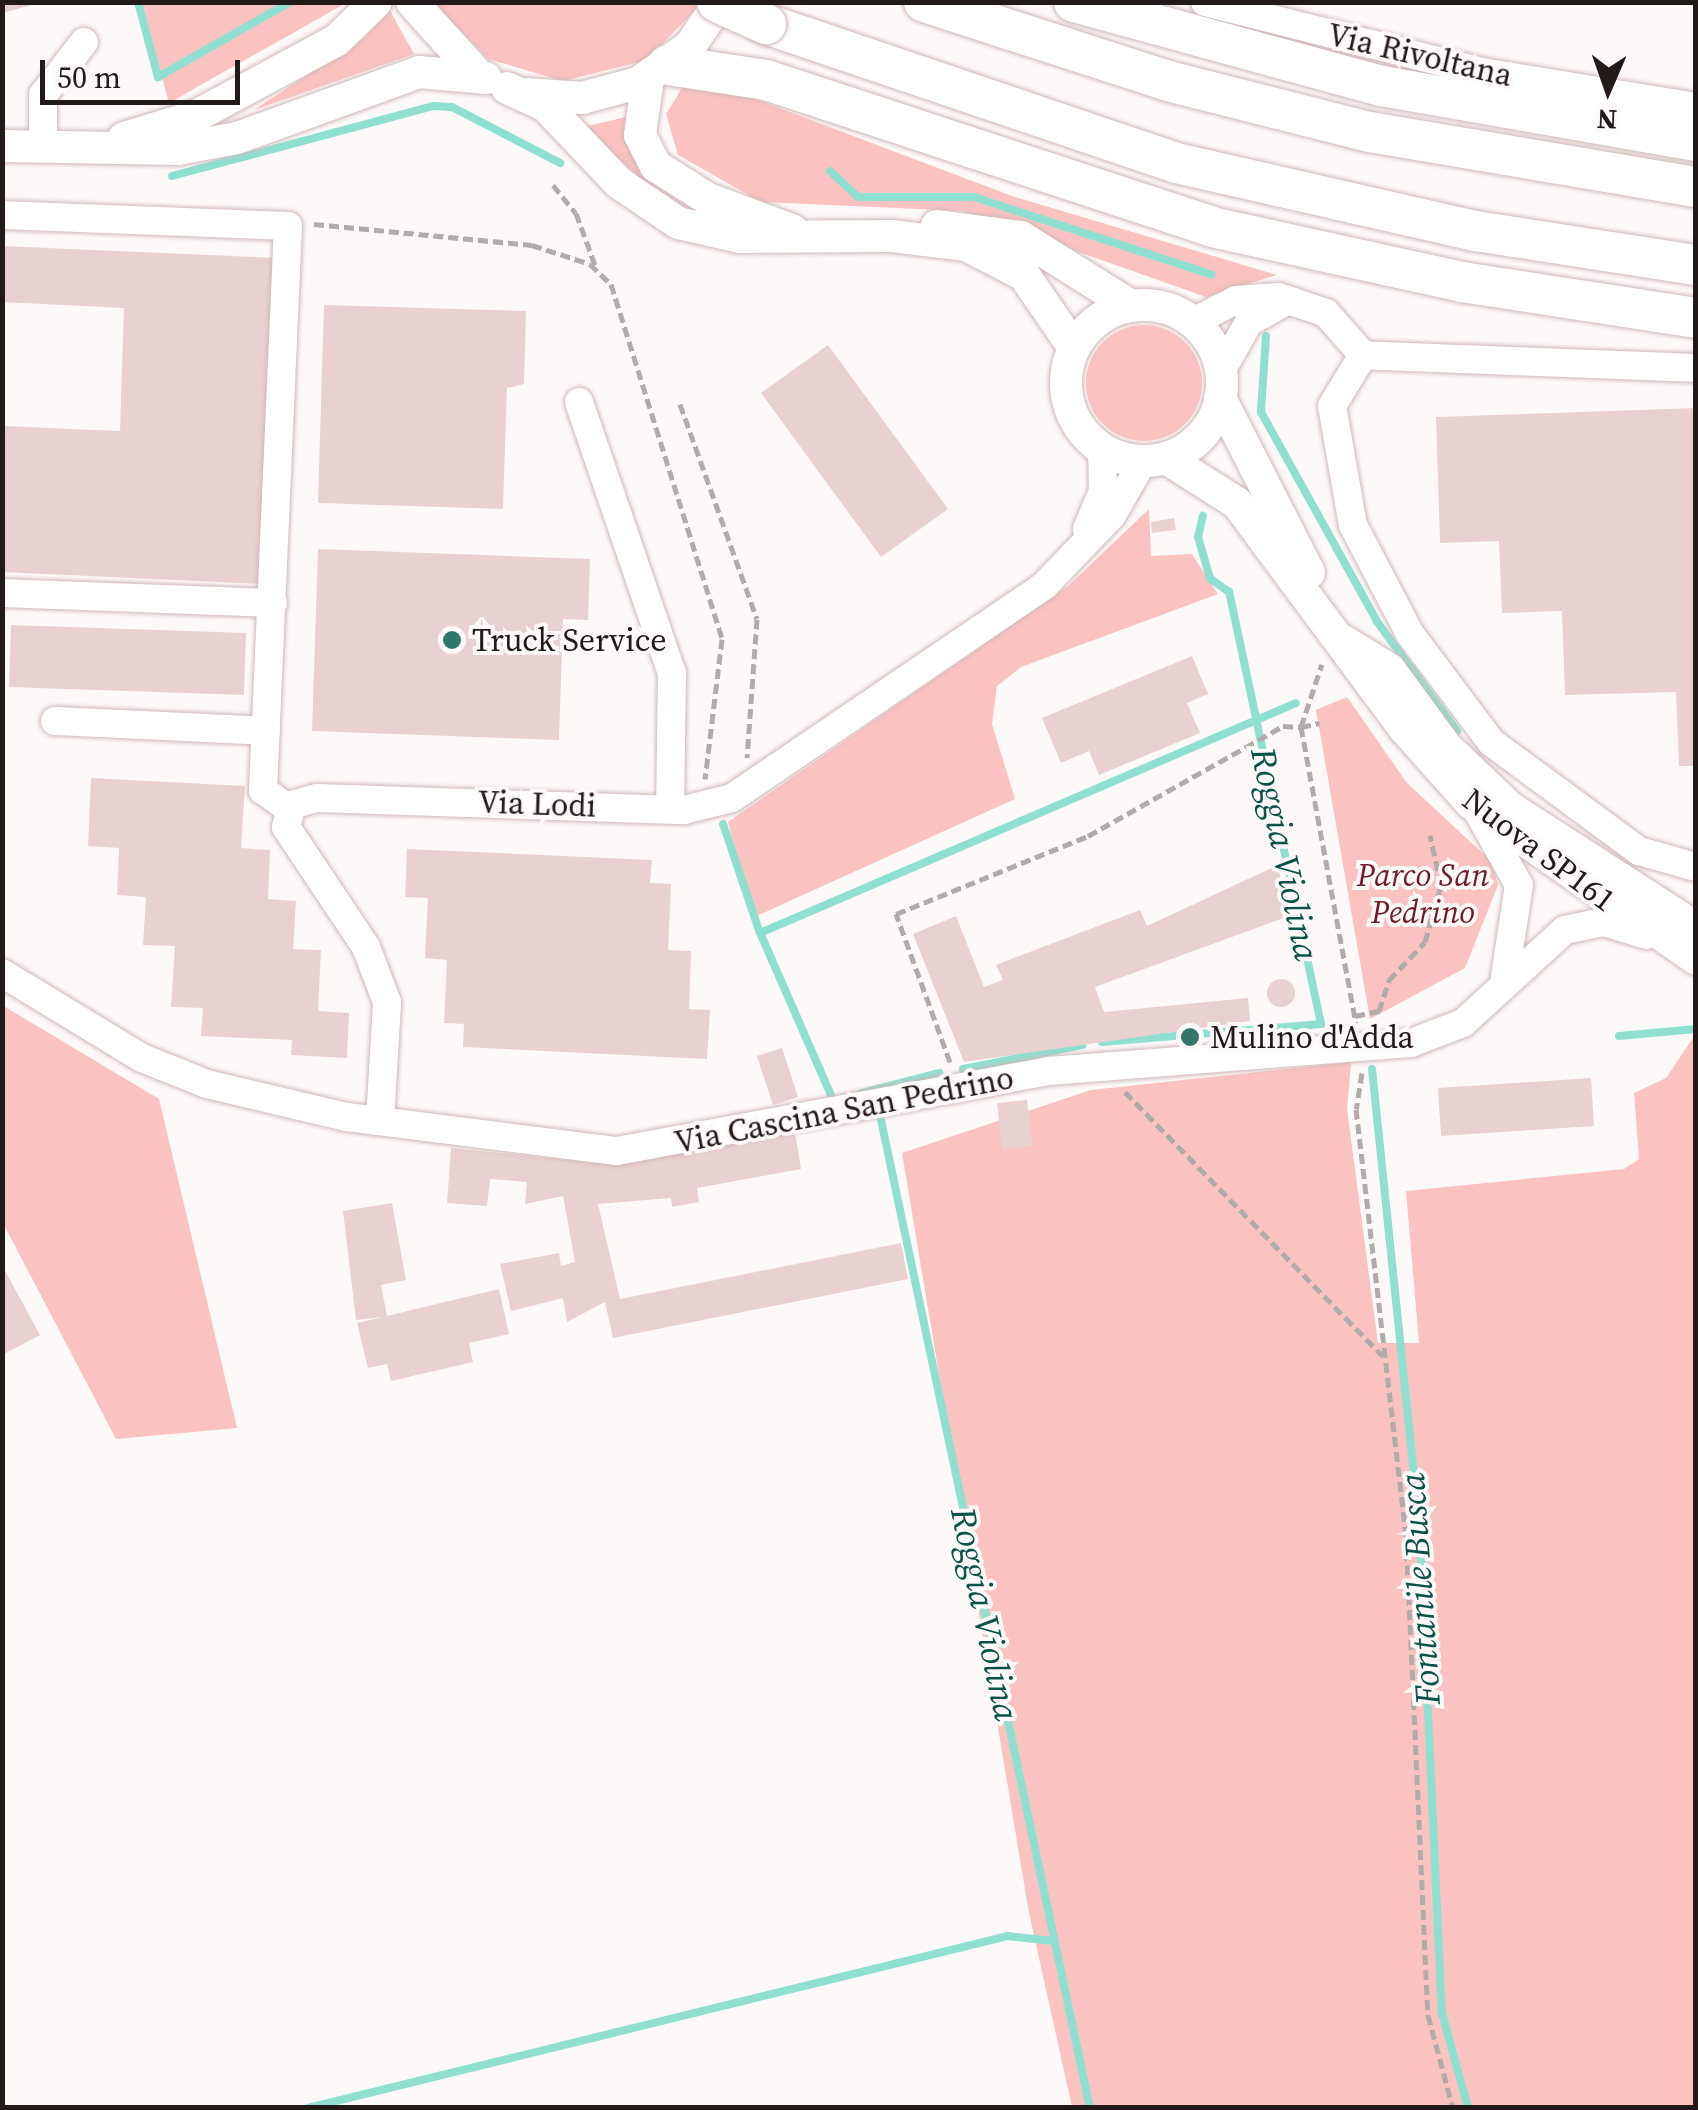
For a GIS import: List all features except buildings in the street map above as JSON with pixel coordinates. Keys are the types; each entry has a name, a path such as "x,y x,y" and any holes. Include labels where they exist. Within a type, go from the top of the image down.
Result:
{"highway":[{"path":"718,2 766,24 1176,163 1460,228 1696,265"},
{"path":"924,2 1168,80 1370,132 1696,187"},
{"path":"1074,2 1381,86 1696,141"},
{"path":"658,71 753,76 1212,227 1462,282 1696,318"}],"main road":[{"path":"57,148 196,116 338,40 376,2"},
{"path":"412,2 444,47 496,83 546,106 620,183 678,223 720,236 892,236 992,228 1131,306"},
{"path":"718,2 658,71 640,135 656,166 708,199 810,237"},
{"path":"2,146 200,146 419,72 582,98 658,71"},
{"path":"892,236 966,245 1013,267 1074,348"},
{"path":"1102,448 1070,408 1074,348 1096,321 1131,306 1164,307 1193,322"},
{"name":"Nuova SP161","path":"1193,322 1336,629"},
{"path":"1154,459 1202,434 1221,384"},
{"name":"Nuova SP161","path":"1102,448 1154,459 1233,498 1471,803 1693,947"}],"street":[{"name":"Via Rivoltana","path":"1205,2 1470,69 1696,107"},
{"path":"57,148 44,96 84,42"},
{"path":"2,215 288,226 263,790 289,809 286,828 366,948 387,1002 380,1121"},
{"path":"1193,322 1236,300 1293,301 1337,321 1363,356"},
{"path":"1221,384 1249,322 1293,301"},
{"path":"1363,356 1696,368"},
{"path":"1363,356 1332,406 1336,452 1353,525 1410,634 1491,742 1639,850 1696,867"},
{"path":"579,402 672,673 670,809"},
{"name":"Via Lodi","path":"1059,572 1099,504 1102,448"},
{"name":"Via Lodi","path":"289,809 317,798 670,809 740,795 1059,572 1112,515 1154,459"},
{"path":"2,593 273,603"},
{"path":"1336,629 1391,668 1448,746 1511,806 1693,947"},
{"path":"55,721 266,731"},
{"path":"1471,803 1519,885 1505,977"},
{"name":"Via Cascina San Pedrino","path":"2,973 165,1069 380,1121 618,1151 959,1085 1101,1067 1411,1042 1463,1023 1505,977 1588,922 1628,926 1693,947"}],"path":[{"path":"553,185 576,212 596,268"},
{"path":"680,404 757,619 760,661 740,795"},
{"path":"1336,629 1301,727 1360,1046 1356,1109 1406,1534 1428,2015 1453,2108"},
{"path":"959,1085 896,914 1088,836 1270,733 1320,722"},
{"path":"1355,1016 1379,1011 1389,980 1425,942 1441,885 1430,835"},
{"path":"1101,1067 1385,1358"}],"green space":[{"path":"142,2 346,3 169,103"},
{"path":"434,3 702,3 647,60 563,81 488,59"},
{"path":"388,7 414,54 254,110 366,36"},
{"path":"684,85 734,91 1012,196 1277,275 1206,297 963,211 761,202 678,155 666,114"},
{"path":"626,117 632,156 660,196 584,127"},
{"path":"1144,325 1166,329 1185,342 1198,361 1202,383 1198,405 1185,424 1166,437 1144,441 1122,437 1103,424 1090,405 1086,383 1090,361 1103,342 1122,329"},
{"path":"1149,509 1151,556 1192,554 1218,594 1021,667 997,686 992,724 1015,799 752,918 728,822 1068,586"},
{"name":"Parco San Pedrino","path":"1347,697 1407,783 1491,861 1498,885 1465,968 1370,1019 1316,710"},
{"path":"2,1005 159,1099 237,1428 116,1439 3,1223"},
{"path":"1695,1035 1695,2107 1072,2107 1029,1913 902,1153 1091,1090 1351,1062 1347,1109 1378,1343 1419,1343 1406,1191 1624,1169 1639,1159 1634,1093 1666,1078"}],"waterway":[{"path":"138,2 158,77 290,2"},
{"path":"172,176 433,106 452,107 560,163"},
{"name":"Roggia Violina","path":"830,171 858,197 974,197 1212,275"},
{"path":"1266,336 1261,412 1378,623 1457,731"},
{"name":"Roggia Violina","path":"1102,1042 1321,1024 1229,592 1210,578 1198,537 1203,516"},
{"path":"834,1102 760,933 1296,703"},
{"path":"723,824 760,933"},
{"path":"1619,1036 1696,1029"},
{"name":"Roggia Violina","path":"963,1069 1083,1045"},
{"name":"Fontanile Busca","path":"1372,1069 1420,1534 1442,2013 1468,2108"},
{"name":"Roggia Violina","path":"861,1093 939,1073"},
{"name":"Roggia Violina","path":"881,1120 1090,2108"},
{"path":"308,2108 1007,1936 1054,1941"}],"place":[{"name":"Truck Service","path":"452,640"},
{"name":"Mulino d'Adda","path":"1190,1037"}]}
